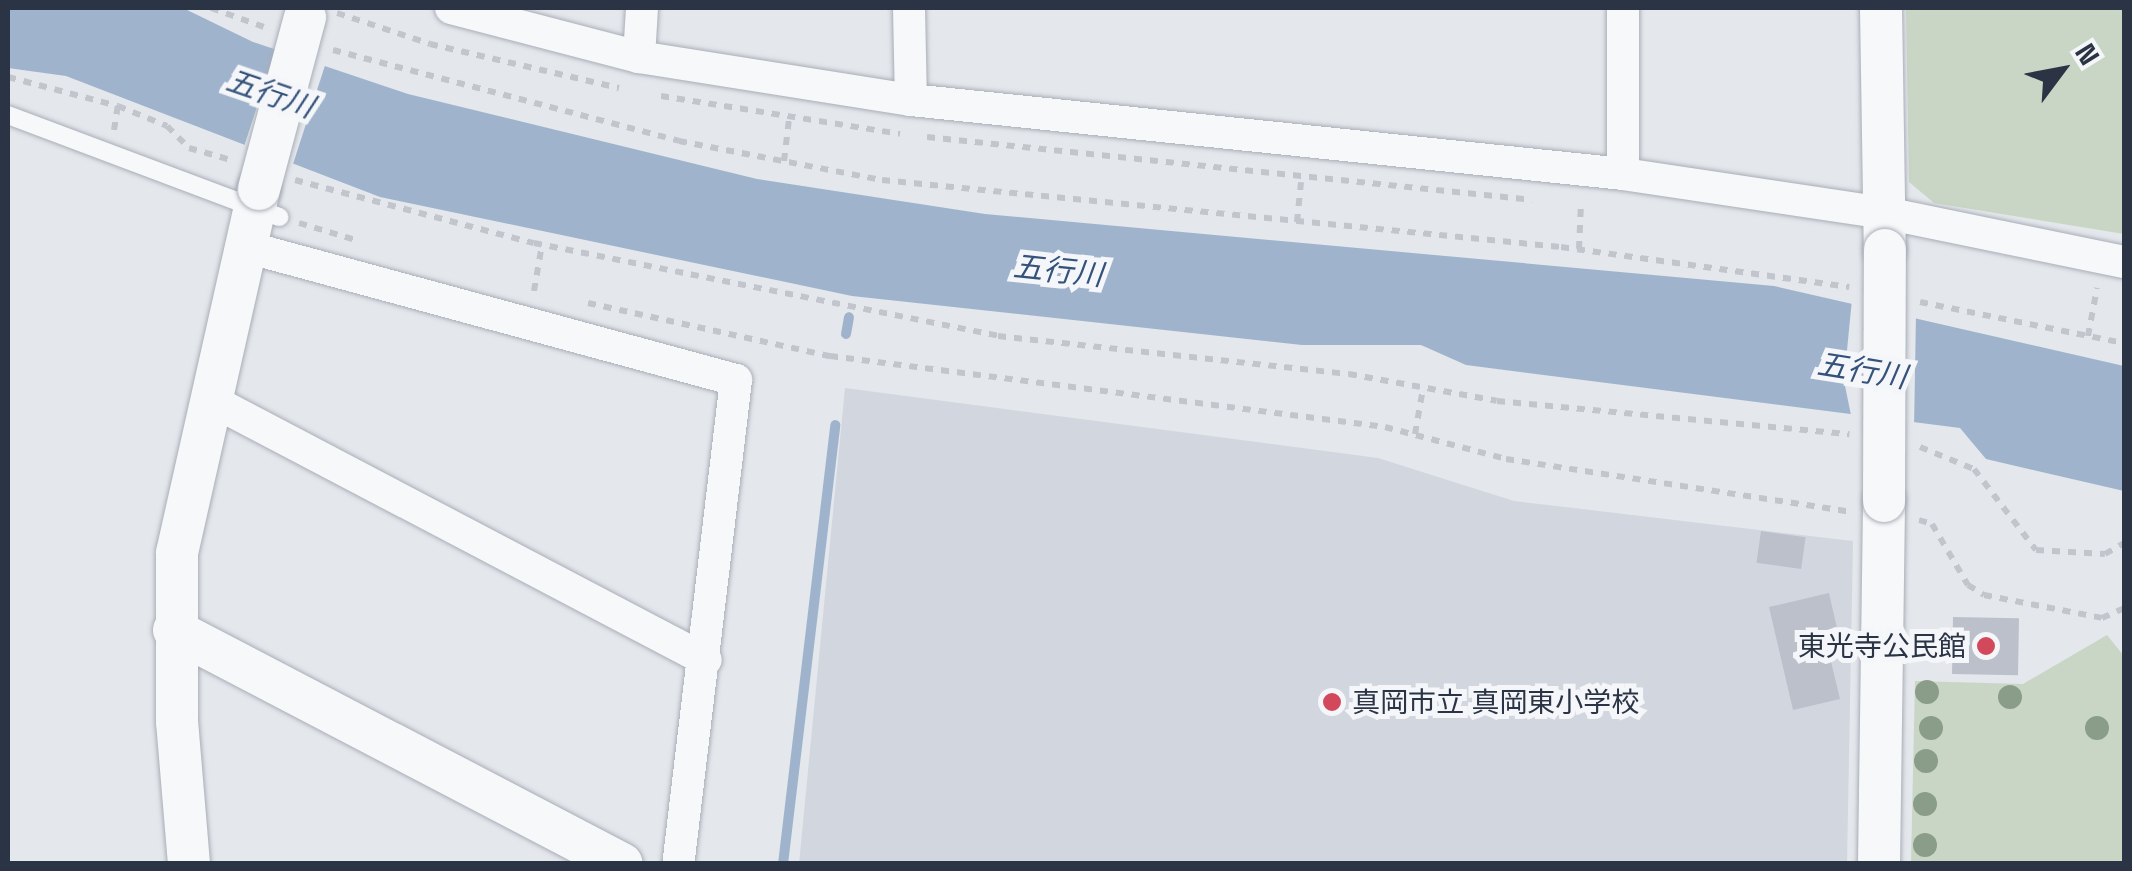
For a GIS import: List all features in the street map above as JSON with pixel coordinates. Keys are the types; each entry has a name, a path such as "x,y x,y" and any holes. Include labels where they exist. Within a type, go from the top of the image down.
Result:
{"street":[{"path":"451,8 638,57 912,100 1622,174 1885,232 2124,262"},
{"path":"638,57 642,8"},
{"path":"909,8 912,100"},
{"path":"1622,8 1622,174"},
{"path":"1880,864 1885,232 1881,8"},
{"path":"189,864 174,630 177,553 209,399 302,25"},
{"path":"258,199 736,380 706,660 678,864"},
{"path":"209,399 706,660"},
{"path":"174,630 622,864"}],"lane":[{"path":"8,114 258,199"}],"path":[{"path":"211,8 302,25 448,86 882,180 1579,249 1860,290"},
{"path":"8,77 118,106 167,126 188,148 258,199 374,245"},
{"path":"784,161 789,120"},
{"path":"1297,222 1301,182"},
{"path":"258,199 542,244 998,336 1870,438"},
{"path":"1579,249 1581,203"},
{"path":"542,244 531,290 553,296"},
{"path":"2088,336 2098,288"},
{"path":"1898,297 2124,343"},
{"path":"571,300 830,356 1415,434 1506,459 1883,510 1932,524 1968,585 1984,596 2102,618 2124,608"},
{"path":"1415,434 1423,388"},
{"path":"1909,444 1948,452 1974,469 2036,550 2105,554 2124,542"}],"shaded area":[{"name":"真岡市立 真岡東小学校","path":"845,388 1378,458 1514,501 1853,541 1847,863 799,864"}],"green space":[{"path":"1906,8 2124,8 2124,234 1934,203 1909,182"},
{"path":"2107,635 2124,656 2124,862 1911,863 1915,681 2023,684"}],"water":[{"name":"五行川","path":"8,8 183,8 253,42 408,94 757,179 985,214 1774,286 2124,366 2124,491 1986,459 1960,428 1466,365 1421,345 1302,345 852,296 380,197 66,76 8,68"}],"pier":[{"path":"277,45 326,61 291,169 242,153"},
{"path":"1852,299 1916,313 1914,428 1852,420 1844,381"}],"building":[{"path":"1761,531 1806,537 1801,569 1757,563"},
{"path":"1829,593 1841,646 1828,649 1840,699 1793,710 1769,607"},
{"name":"東光寺公民館","path":"1953,617 2019,618 2018,675 1952,674"}],"waterway":[{"path":"846,334 849,317"},
{"path":"783,864 835,425"}],"place":[{"name":"東光寺公民館","path":"1986,646"},
{"name":"真岡市立 真岡東小学校","path":"1332,702"}]}
